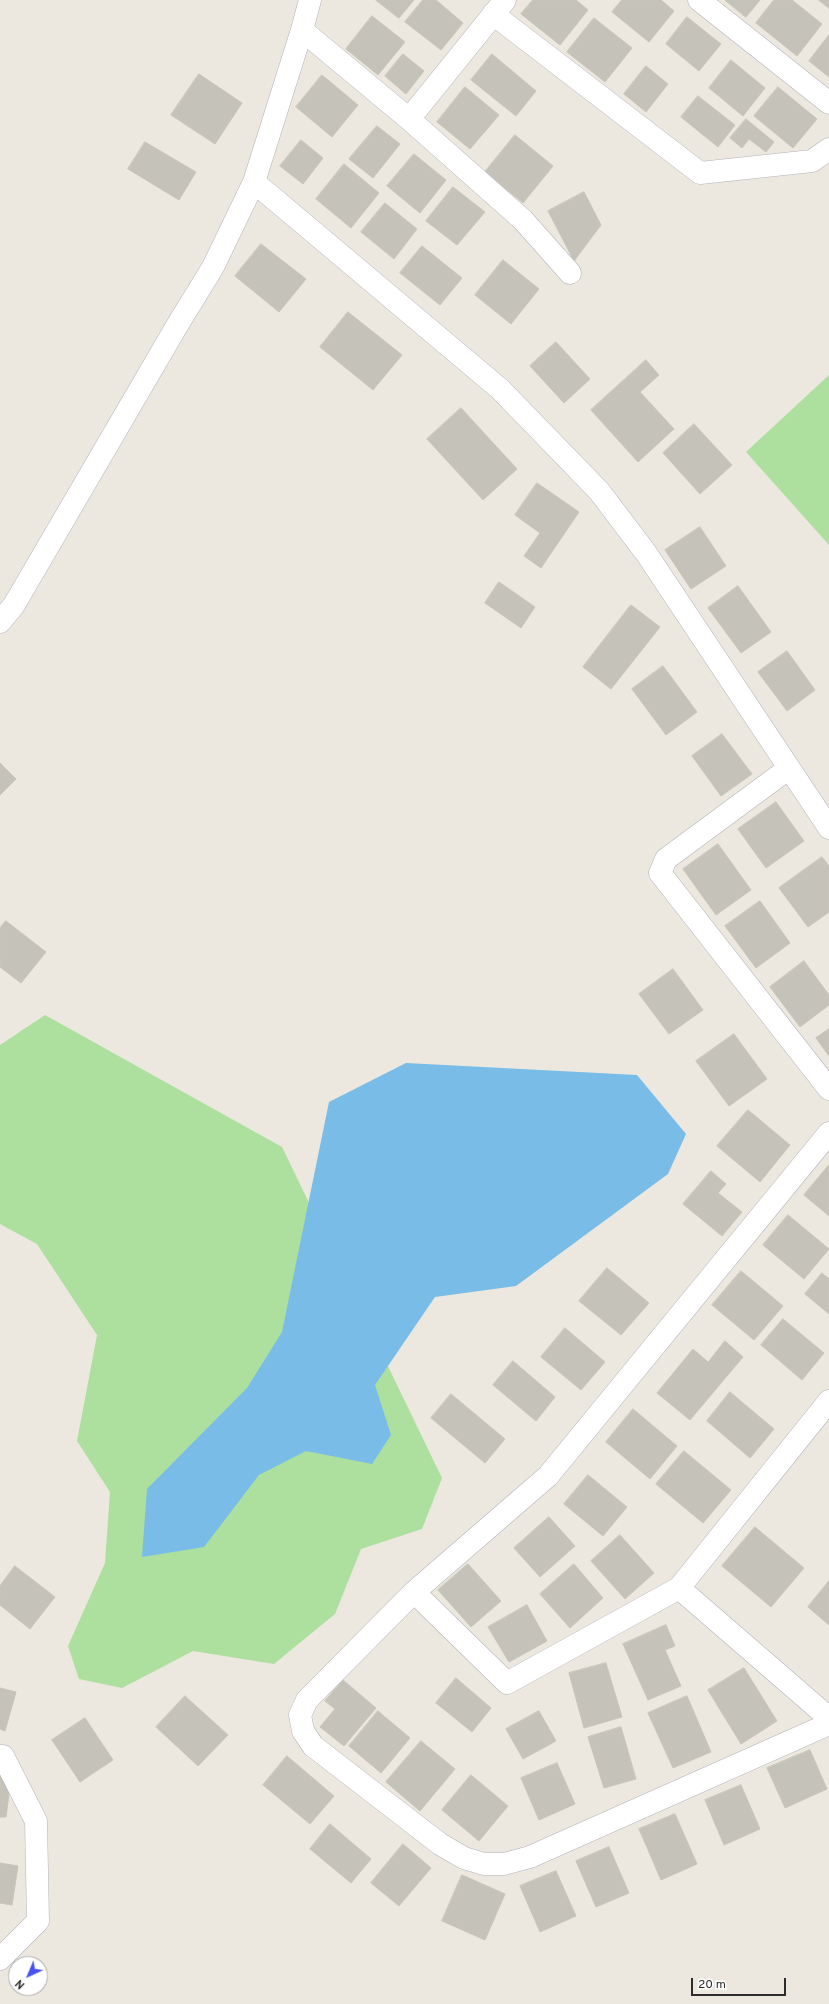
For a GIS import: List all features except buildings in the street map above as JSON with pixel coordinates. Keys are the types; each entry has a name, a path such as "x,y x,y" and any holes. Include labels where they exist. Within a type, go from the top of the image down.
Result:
{"street":[{"path":"0,622 14,605 178,324 213,267 254,182 310,0"},
{"path":"699,0 829,103"},
{"path":"409,119 499,7 700,173 812,161 829,149"},
{"path":"302,30 409,119 523,220 570,273"},
{"path":"254,182 500,389 599,491 646,553 788,769 829,828"},
{"path":"788,769 666,859 660,873 829,1089"},
{"path":"829,1133 548,1476 414,1592 307,1700 300,1715 303,1731 313,1746 440,1844 464,1858 484,1864 504,1864 530,1857 829,1724"},
{"path":"414,1592 507,1683 679,1588 829,1401"},
{"path":"679,1588 829,1718"},
{"path":"0,1756 3,1756 36,1821 38,1921 0,1959"}],"green space":[{"path":"829,375 829,545 746,452"},
{"path":"45,1015 282,1147 442,1478 422,1529 361,1549 335,1614 274,1664 193,1651 122,1688 79,1679 68,1646 105,1563 110,1492 77,1441 97,1335 37,1244 0,1224 0,1045"}],"water":[{"path":"406,1063 637,1075 686,1134 668,1174 516,1286 435,1297 375,1385 391,1435 372,1464 306,1451 259,1475 204,1547 142,1557 147,1489 247,1388 282,1332 329,1102"}]}
